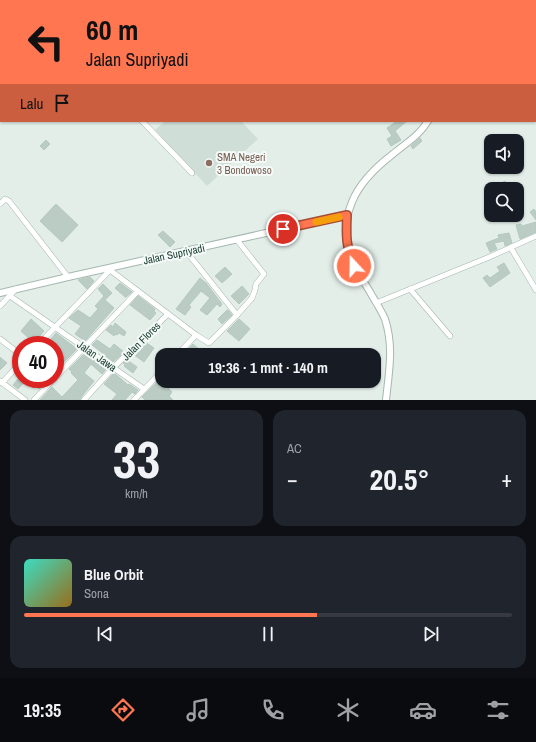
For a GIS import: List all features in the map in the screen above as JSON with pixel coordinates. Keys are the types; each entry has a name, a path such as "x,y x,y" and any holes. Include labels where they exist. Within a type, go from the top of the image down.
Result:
{"street":[{"path":"143,122 192,173"},
{"path":"386,400 391,347 384,318 349,254 346,242 347,215 352,201 370,174 391,155 419,134 427,122"},
{"path":"0,204 5,200 9,200 68,276"},
{"name":"Jalan Supriyadi","path":"0,293 68,276 111,269 186,250 347,215"},
{"path":"376,303 511,248 536,236"},
{"path":"47,336 111,269 168,314 209,343 252,298 256,284 264,273 237,240"},
{"path":"511,248 536,290"},
{"path":"186,250 237,315"},
{"path":"0,306 16,289"},
{"path":"410,289 450,336"},
{"path":"64,368 138,291"},
{"name":"Jalan Jawa","path":"10,296 144,390"},
{"name":"Jalan Flores","path":"84,400 113,368 168,314"},
{"path":"184,348 196,335"},
{"path":"0,339 12,348"},
{"path":"12,371 1,382 25,400"},
{"path":"134,400 155,378"},
{"path":"34,400 45,388"}],"shaded area":[{"name":"SMA Negeri 3 Bondowoso","path":"164,122 242,122 258,139 207,186 155,130"}],"building":[{"path":"396,122 406,122 395,131 401,140 391,146 387,139 392,136 387,128"},
{"path":"420,138 422,141 413,149 411,146"},
{"path":"46,140 50,144 44,150 40,146"},
{"path":"56,204 78,225 62,242 40,221"},
{"path":"534,209 536,212 536,220 530,212"},
{"path":"536,222 536,232 520,239 516,225 521,224 522,226"},
{"path":"163,231 175,242 170,247 158,235"},
{"path":"509,233 512,243 505,246 504,241 494,243 497,249 490,252 486,243 499,238 498,235"},
{"path":"504,263 510,273 490,287 483,278 487,275 490,278 500,271 497,267"},
{"path":"225,267 232,274 222,283 215,276"},
{"path":"90,277 94,281 87,289 78,280"},
{"path":"200,278 206,283 222,304 220,307 217,304 207,315 200,310 210,298 201,291 189,305 191,307 185,315 176,309"},
{"path":"120,283 132,292 126,297 115,288"},
{"path":"103,284 112,293 105,300 114,308 85,341 75,334 81,326 69,318 78,310 90,318 98,309 95,306 104,296 98,289"},
{"path":"242,286 249,294 239,304 231,296"},
{"path":"138,296 155,309 154,311 156,313 150,320 130,305"},
{"path":"227,310 232,315 222,324 218,319"},
{"path":"31,319 44,331 40,336 26,336 21,331"},
{"path":"239,319 250,329 239,341 227,331"},
{"path":"115,323 126,332 124,336 119,333 117,335 115,334 114,336 106,330 111,325 113,327"},
{"path":"64,339 77,349 64,362"},
{"path":"97,340 110,349 114,344 124,352 113,362 92,345"},
{"path":"145,342 154,348 144,362 133,354"},
{"path":"193,344 198,348 189,348"},
{"path":"85,353 107,368 102,374 91,364 84,373 94,381 80,400 40,400 51,388 53,388 62,397 78,380 69,369"},
{"path":"0,357 7,363 0,370"},
{"path":"127,360 137,367 133,373 124,366 125,365 123,363"},
{"path":"114,373 128,385 129,384 138,390 135,394 132,392 125,400 112,400 117,394 104,384"},
{"path":"155,384 155,388 164,388 167,390 168,388 172,392 169,396 173,400 145,400 142,397"}],"slow traffic":[{"path":"316,222 339,217"}],"place":[{"name":"SMA Negeri 3 Bondowoso","path":"209,163"}],"route":[{"path":"283,229 347,215 346,242 354,266"}]}
